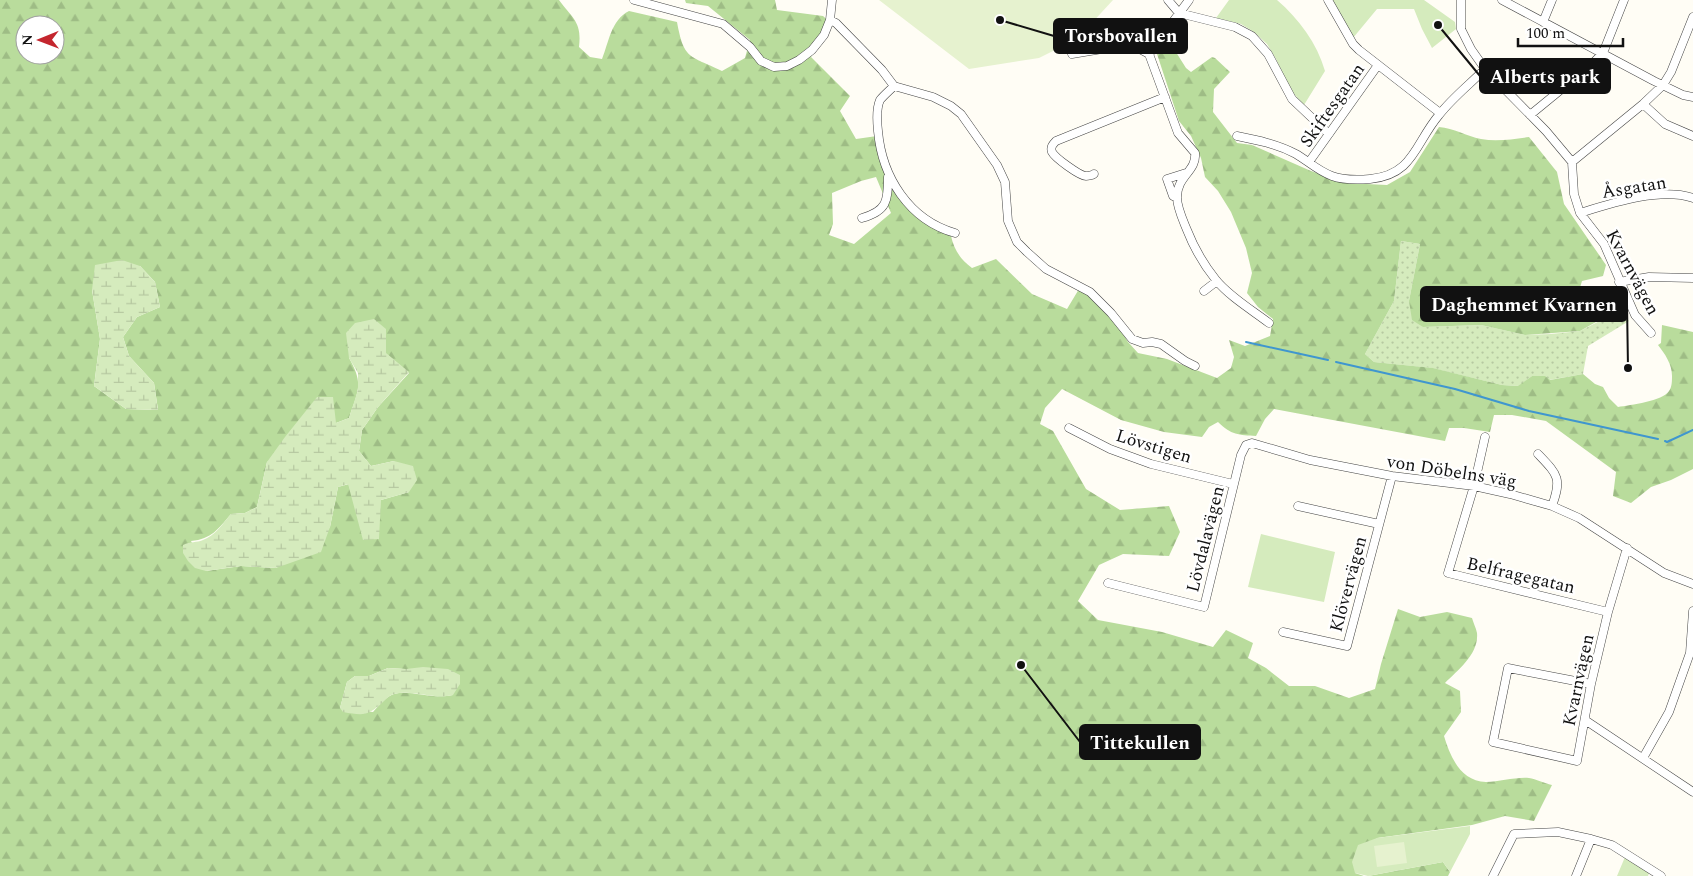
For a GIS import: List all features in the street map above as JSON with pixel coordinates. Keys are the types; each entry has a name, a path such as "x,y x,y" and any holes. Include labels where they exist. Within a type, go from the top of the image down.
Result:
{"street":[{"path":"634,0 723,24 750,47 761,61 774,67 787,66 812,50 824,35 830,20 832,0"},
{"path":"1168,0 1179,14 1235,27 1252,36 1268,54 1292,99 1329,134"},
{"path":"1149,54 1189,0"},
{"path":"1328,0 1353,44 1440,113"},
{"path":"1460,0 1460,29 1485,69 1572,162 1643,104 1663,85 1693,17"},
{"path":"1502,0 1663,85 1683,95 1693,97"},
{"path":"1543,22 1552,0"},
{"path":"1530,115 1603,53 1624,0"},
{"path":"830,20 882,70 894,86 933,97 951,106 961,114 997,165 1005,182 1006,211 1012,232 1017,242 1027,252 1046,269 1090,292 1112,313 1132,339 1142,343 1152,342 1161,344 1185,361 1196,366"},
{"path":"1072,54 1126,45 1136,47 1149,54 1180,137 1194,153 1194,164 1180,182 1177,198 1189,234 1217,281 1269,323"},
{"name":"Skiftesgatan","path":"1310,162 1378,65"},
{"path":"1237,136 1282,148 1333,176 1364,180 1391,175 1409,161 1440,113 1485,69"},
{"path":"894,86 879,102 878,109 879,147 888,173 910,206 924,219 941,229 955,233"},
{"path":"1094,174 1086,176 1077,173 1053,154 1052,145 1056,141 1165,97"},
{"path":"1643,104 1666,124 1693,136"},
{"name":"Kvarnvägen","path":"1572,162 1574,194 1580,213 1604,244 1635,315 1651,333"},
{"path":"862,218 878,212 884,207 887,198 888,173"},
{"path":"1177,198 1173,196 1167,179 1186,173"},
{"name":"Åsgatan","path":"1580,213 1647,196 1680,195 1693,198"},
{"path":"1619,282 1648,276 1693,278"},
{"path":"1204,291 1217,281"},
{"name":"Lövstigen","path":"1069,428 1110,449 1151,464 1233,484"},
{"name":"Belfragegatan","path":"1485,437 1474,486 1448,573 1608,612"},
{"name":"Lövdalavägen","path":"1108,583 1204,607 1233,484 1244,447 1248,444"},
{"name":"von Döbelns väg","path":"1248,444 1256,444 1310,460 1392,476 1474,486 1552,506 1579,518 1664,574 1693,584"},
{"path":"1538,454 1555,474 1558,481 1552,506"},
{"name":"Klövervägen","path":"1283,632 1347,646 1392,476"},
{"name":"Klövervägen","path":"1298,506 1379,524"},
{"name":"Kvarnvägen","path":"1591,684 1508,668 1493,742 1577,761 1591,684 1608,612 1627,548"},
{"path":"1643,758 1669,712 1691,655 1693,611"},
{"path":"1585,720 1693,792"},
{"path":"1493,876 1514,834 1558,832 1612,845 1661,876"},
{"path":"1576,876 1591,839"}],"green space":[{"path":"0,0 559,0 578,26 579,47 590,57 602,59 614,26 629,11 677,22 682,43 690,55 722,71 745,58 750,40 708,6 686,3 685,0 775,0 777,10 823,16 833,25 811,57 850,96 840,111 856,139 877,136 879,155 885,173 909,210 927,225 951,236 956,250 968,265 972,268 996,259 1032,294 1067,309 1079,289 1091,295 1110,312 1128,342 1138,353 1167,359 1217,378 1231,368 1234,357 1229,340 1245,346 1270,336 1273,319 1258,307 1247,293 1252,273 1246,248 1231,212 1218,191 1205,177 1201,158 1191,136 1179,121 1157,54 1162,50 1174,49 1186,68 1191,72 1212,57 1230,72 1214,89 1213,112 1237,143 1252,145 1311,171 1345,183 1387,185 1410,172 1439,127 1487,140 1529,137 1557,172 1564,204 1606,265 1603,276 1582,281 1578,294 1596,322 1580,331 1525,335 1481,325 1423,327 1412,320 1409,301 1420,244 1401,241 1394,301 1365,354 1374,362 1433,368 1502,385 1518,386 1532,376 1545,376 1550,380 1583,374 1595,384 1603,387 1609,398 1618,407 1653,400 1666,394 1670,389 1672,380 1671,367 1658,345 1661,343 1662,325 1693,332 1693,469 1651,487 1631,503 1613,496 1616,472 1546,421 1512,415 1494,415 1490,432 1449,428 1445,441 1274,409 1265,419 1256,436 1236,434 1227,430 1218,422 1209,427 1202,437 1164,432 1121,420 1062,389 1045,408 1040,424 1053,431 1086,489 1120,510 1169,506 1180,532 1169,556 1123,554 1099,565 1078,601 1098,620 1162,632 1213,647 1226,630 1253,643 1248,658 1266,668 1289,686 1315,686 1349,698 1375,689 1398,609 1420,617 1447,612 1472,618 1477,633 1475,648 1467,661 1445,683 1460,691 1461,712 1444,736 1449,751 1463,772 1477,781 1491,782 1529,778 1552,785 1534,821 1505,816 1472,825 1377,838 1355,873 1364,876 0,876","holes":["876,177 891,213 854,244 829,235 833,224 832,193","140,266 155,282 160,307 137,317 123,337 129,356 154,383 158,410 126,409 94,386 100,339 92,290","386,329 385,353 409,373 378,407 362,430 359,451 371,466 394,461 409,492 381,500 349,484 338,487 330,527 276,568 241,566 206,571 191,541 209,536 231,514 245,513 257,507 267,462 336,423 349,418 358,388 357,375 349,358","388,668 405,669 453,695 437,696 400,693 388,697 373,712 340,708 347,682 355,676 369,676"]},
{"path":"879,0 1113,0 1077,39 1039,58 969,69"},
{"path":"1229,0 1277,0 1293,15 1306,32 1322,61 1325,71 1304,105 1293,93 1267,44 1254,32 1241,24 1216,18"},
{"path":"1332,0 1424,0 1455,22 1456,29 1432,48 1414,9 1377,9 1353,38"},
{"path":"1401,241 1420,244 1409,301 1423,327 1481,325 1525,335 1551,334 1580,331 1621,310 1629,321 1588,346 1583,374 1549,380 1532,376 1519,386 1502,385 1432,368 1374,362 1365,354 1394,301"},
{"path":"122,260 140,266 155,282 160,307 137,317 123,337 129,356 154,383 158,410 126,409 94,386 100,339 92,290 95,265"},
{"path":"374,319 386,329 386,353 409,372 378,407 362,430 359,451 371,466 394,461 413,466 417,480 409,492 381,500 379,539 363,540 348,484 338,487 330,527 321,552 276,568 241,566 206,571 195,568 183,553 183,545 211,536 231,514 245,513 257,507 267,462 317,397 333,397 336,423 349,418 358,390 358,373 349,358 346,333 355,323"},
{"path":"1261,534 1335,552 1324,602 1248,587"},
{"path":"423,667 448,669 460,675 460,684 453,695 394,694 366,714 343,712 340,708 347,682 355,676 369,676 388,668 406,669"},
{"path":"1470,826 1470,834 1450,872 1443,862 1368,876 1355,873 1352,862 1358,845 1377,838"},
{"path":"1404,842 1407,863 1377,867 1374,846"},
{"path":"1625,857 1649,873 1648,876 1617,876"},
{"path":"1443,862 1450,872 1448,876 1368,876"}],"waterway":[{"path":"1246,342 1328,360"},
{"path":"1336,362 1455,389 1529,411 1658,439"},
{"path":"1665,441 1667,442 1693,430"}],"place":[{"name":"Torsbovallen","path":"1000,20"},
{"name":"Alberts park","path":"1438,25"},
{"name":"Daghemmet Kvarnen","path":"1628,368"},
{"name":"Tittekullen","path":"1021,665"}]}
